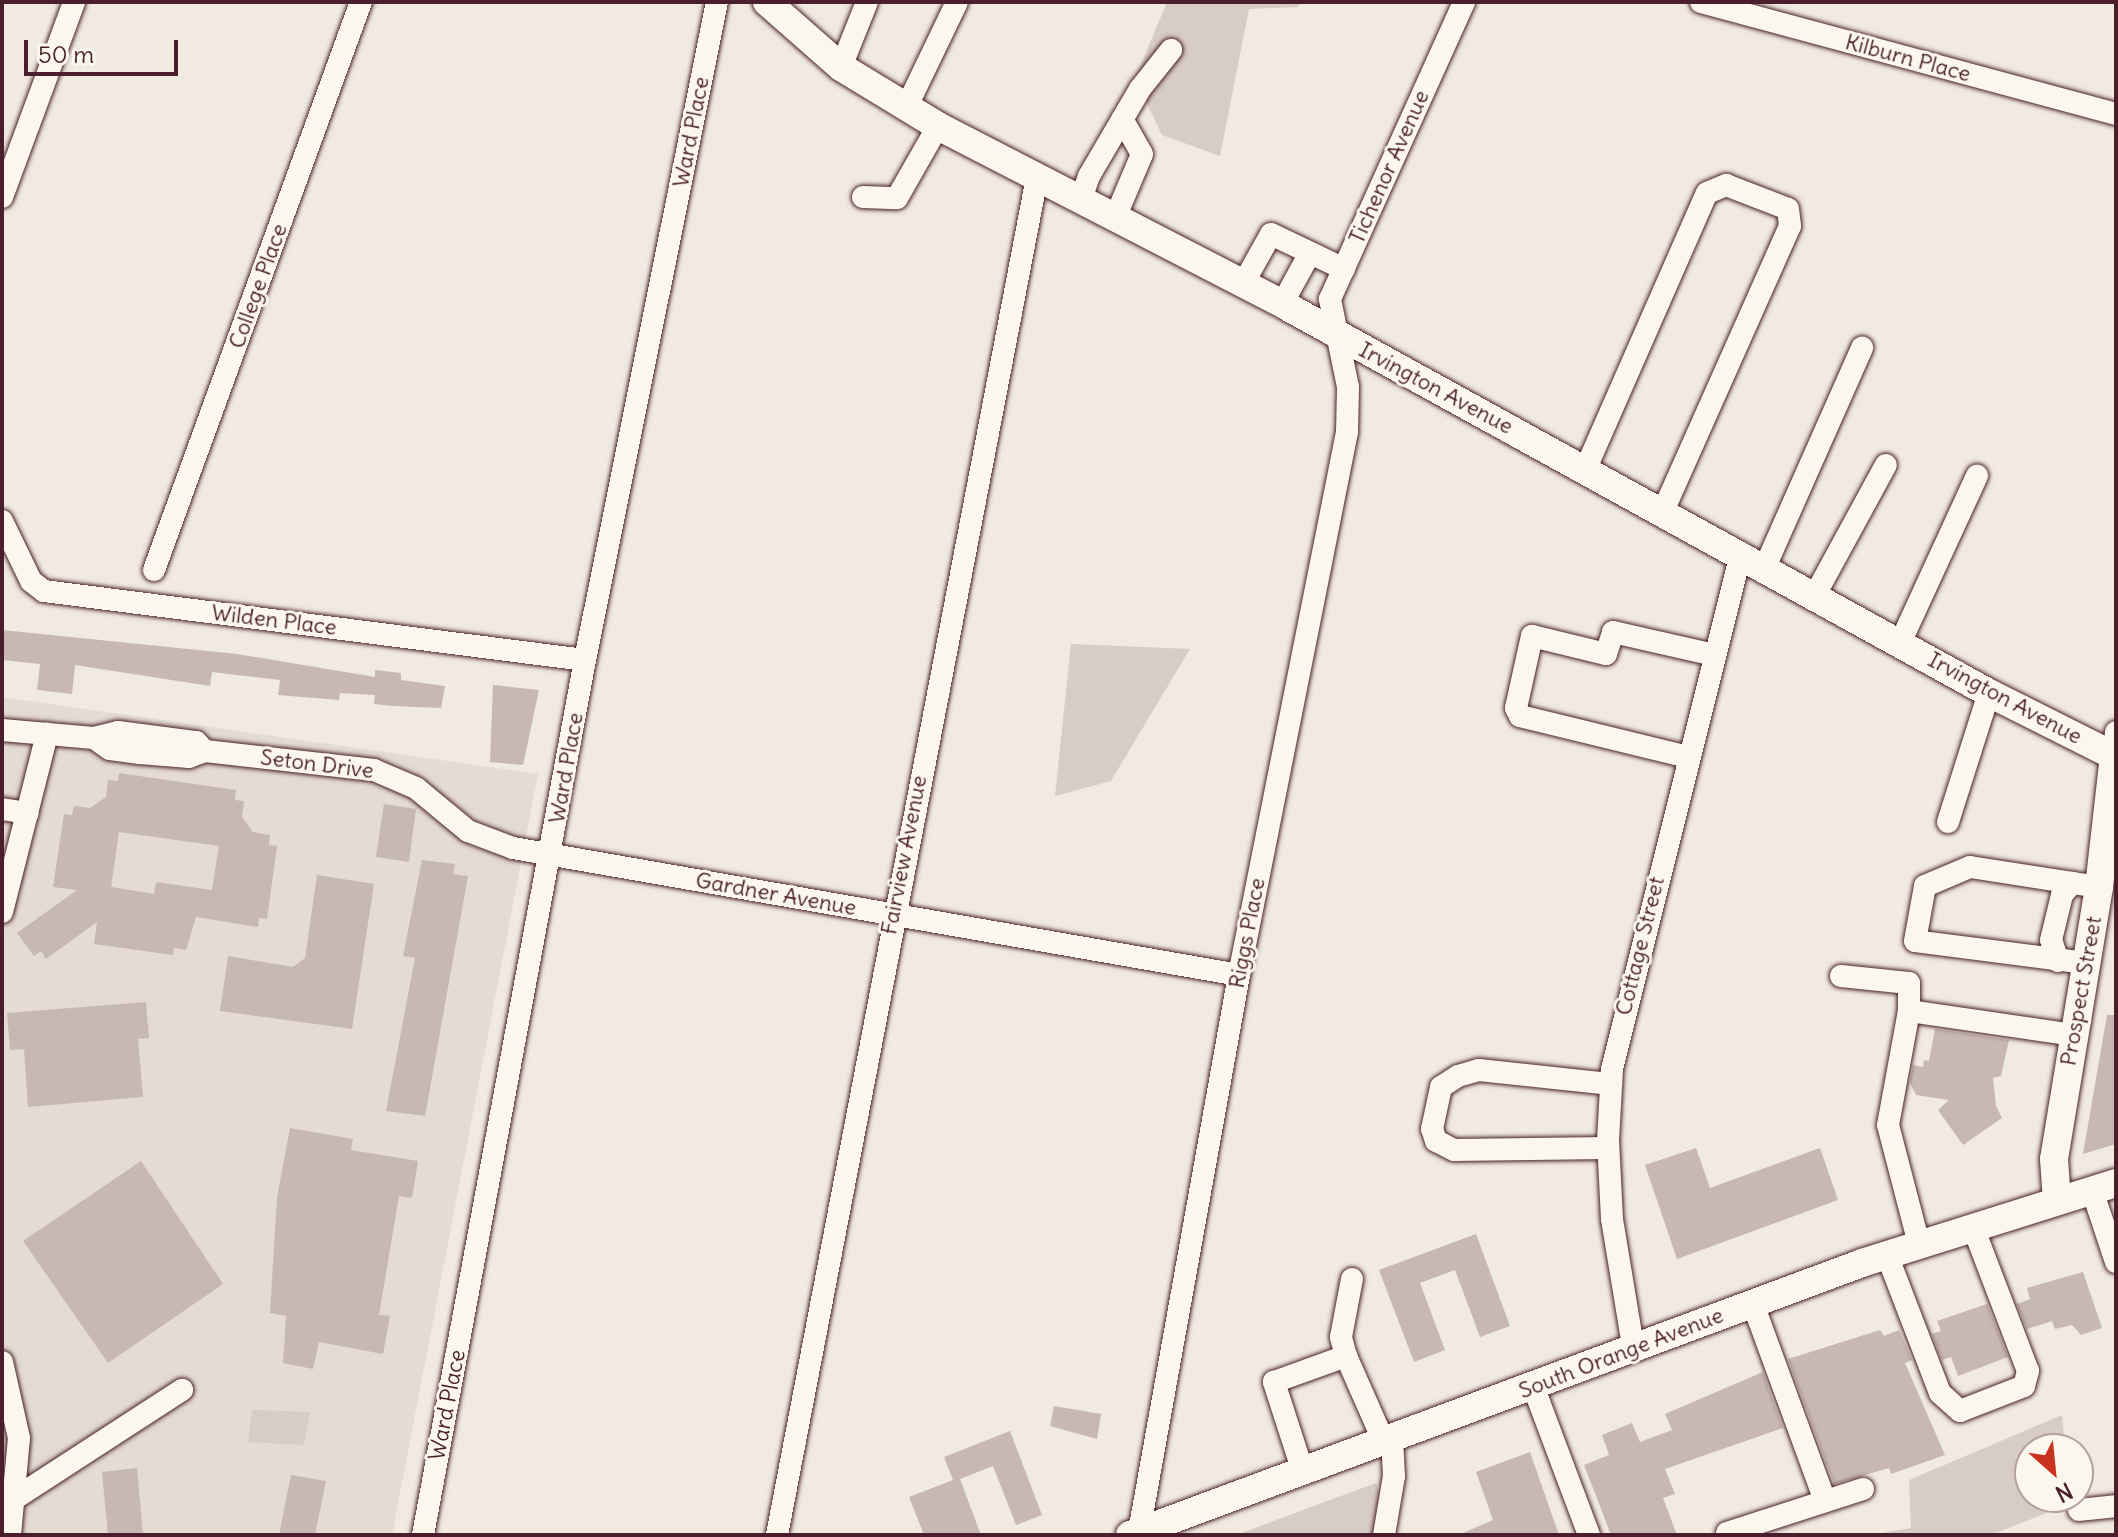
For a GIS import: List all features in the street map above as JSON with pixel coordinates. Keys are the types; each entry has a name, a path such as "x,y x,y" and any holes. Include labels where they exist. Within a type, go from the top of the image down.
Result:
{"main road":[{"name":"Irvington Avenue","path":"767,2 841,67 938,126 1282,304 1335,336 1586,468 1901,641 1989,693 2115,748"},
{"name":"Prospect Street","path":"2057,1201 2052,1170 2074,1035 2072,962 2085,885 2115,748"},
{"name":"South Orange Avenue","path":"1134,1533 1388,1441 1633,1346 1887,1255 2104,1186"}],"street":[{"path":"2,197 74,2"},
{"name":"College Place","path":"154,570 361,2"},
{"name":"Ward Place","path":"423,1535 585,660 717,2"},
{"path":"841,67 867,2"},
{"path":"907,106 957,2"},
{"name":"Tichenor Avenue","path":"1335,336 1330,299 1464,2"},
{"name":"Kilburn Place","path":"1701,2 2116,114"},
{"path":"1081,199 1122,119 1171,50"},
{"path":"1115,218 1142,154 1122,119"},
{"path":"863,197 897,198 938,126"},
{"name":"Fairview Avenue","path":"777,1535 892,914 1037,177"},
{"path":"1586,468 1707,193 1726,185 1782,206 1792,217 1790,226 1663,511"},
{"path":"1243,284 1271,234 1344,269"},
{"path":"1282,304 1310,253"},
{"name":"Riggs Place","path":"1134,1533 1239,975 1347,432 1348,387 1335,336"},
{"name":"Cottage Street","path":"1633,1346 1612,1219 1608,1148 1611,1084 1628,989 1714,655 1753,560 1862,348"},
{"path":"1815,595 1886,465"},
{"path":"1901,641 1977,476"},
{"name":"Wilden Place","path":"2,521 31,581 44,591 585,660"},
{"path":"1688,757 1520,716 1516,708 1532,636 1606,654 1613,632 1714,655"},
{"path":"1948,822 1989,693"},
{"name":"Seton Drive","path":"2,730 94,738 130,733 196,742 205,751 374,770 416,788 489,841 550,854"},
{"path":"2,912 47,734"},
{"path":"2,809 28,813"},
{"name":"Gardner Avenue","path":"550,854 1239,975"},
{"path":"2072,962 1915,941 1925,886 1970,867 2085,885"},
{"path":"2072,962 2051,940 2062,895 2085,885"},
{"path":"1841,976 1909,983 1909,1011 1888,1125 1919,1244"},
{"path":"1909,1011 2074,1035"},
{"path":"1608,1148 1454,1150 1436,1141 1432,1129 1441,1087 1458,1076 1479,1070 1611,1084"},
{"path":"2104,1186 2116,1262"},
{"path":"1887,1255 1940,1393 1960,1411 2024,1386 2028,1371 1973,1227"},
{"path":"1352,1279 1341,1337 1346,1356 1388,1441 1394,1476 1384,1535"},
{"path":"1753,1304 1825,1501"},
{"path":"1303,1472 1274,1382 1346,1356"},
{"path":"2,1362 18,1427 17,1497 10,1535"},
{"path":"1533,1386 1589,1535"},
{"path":"17,1497 182,1390"},
{"path":"1727,1533 1863,1489"},
{"path":"2094,1508 2116,1506"}],"shaded area":[{"path":"1167,2 1300,2 1298,7 1249,9 1220,156 1162,135 1135,79"},
{"path":"1071,644 1190,649 1111,781 1055,796"},
{"path":"2,697 538,774 392,1535 2,1535"},
{"path":"2,1389 12,1437 2,1535"},
{"path":"252,1410 310,1412 304,1445 248,1442"},
{"path":"2062,1415 2064,1433 2020,1433"},
{"path":"2014,1435 2014,1513 2046,1513 1991,1535 1869,1535 1911,1528 1909,1480"},
{"path":"1376,1483 1380,1496 1374,1535 1236,1535"}],"building":[{"path":"2,630 237,654 375,677 375,670 401,673 401,680 445,686 441,708 393,706 374,704 375,695 340,693 339,700 278,695 280,680 212,672 210,686 75,665 72,694 37,690 40,664 2,660"},
{"path":"493,685 539,690 523,765 490,762"},
{"path":"119,773 236,790 235,800 244,801 242,817 253,832 270,835 269,845 277,846 267,919 259,918 258,927 196,917 186,950 174,948 173,955 94,944 97,922 46,959 41,951 34,956 17,933 77,890 53,887 64,814 72,815 74,806 90,808 106,797 108,780 118,781","holes":["119,832 219,846 212,890 156,882 154,894 111,887"]},
{"path":"384,804 416,809 409,862 376,857"},
{"path":"422,860 455,864 453,874 468,876 425,1116 386,1111 415,958 403,956"},
{"path":"317,875 374,884 352,1029 220,1011 228,956 293,967 305,958"},
{"path":"146,1002 149,1038 138,1039 143,1097 28,1107 24,1049 10,1050 7,1013"},
{"path":"2107,1015 2116,1015 2116,1144 2083,1154"},
{"path":"1935,1029 2009,1040 2001,1076 1993,1078 1996,1106 2002,1118 1963,1145 1938,1110 1949,1100 1916,1095 1910,1083 1913,1065 1923,1067 1924,1060 1929,1061"},
{"path":"290,1128 353,1139 351,1150 418,1161 412,1198 399,1196 379,1315 390,1316 383,1354 319,1342 313,1369 283,1363 286,1316 270,1313 277,1197"},
{"path":"1696,1148 1710,1188 1820,1148 1838,1200 1677,1259 1645,1165"},
{"path":"141,1161 223,1284 108,1363 23,1241"},
{"path":"1476,1234 1510,1326 1480,1337 1455,1270 1420,1283 1445,1350 1414,1362 1379,1270"},
{"path":"2083,1272 2102,1328 2081,1335 2072,1325 2055,1329 2052,1321 2027,1329 2017,1304 2030,1299 2027,1288"},
{"path":"1987,1304 2008,1357 1958,1376 1951,1357 1942,1360 1932,1334 1941,1331 1937,1321"},
{"path":"1880,1330 1884,1336 1899,1330 1912,1360 1905,1363 1945,1455 1891,1474 1889,1468 1834,1484 1788,1359"},
{"path":"1763,1372 1783,1428 1665,1469 1675,1494 1663,1498 1677,1535 1611,1535 1584,1465 1609,1455 1602,1435 1632,1423 1640,1442 1672,1430 1665,1414"},
{"path":"1054,1406 1101,1414 1097,1439 1050,1426"},
{"path":"1010,1431 1042,1515 1016,1525 993,1466 960,1479 981,1535 924,1535 909,1497 953,1480 944,1457"},
{"path":"1530,1452 1559,1535 1458,1535 1493,1520 1476,1472"},
{"path":"137,1468 143,1535 108,1535 102,1472"},
{"path":"291,1475 326,1481 315,1535 279,1535"}]}
